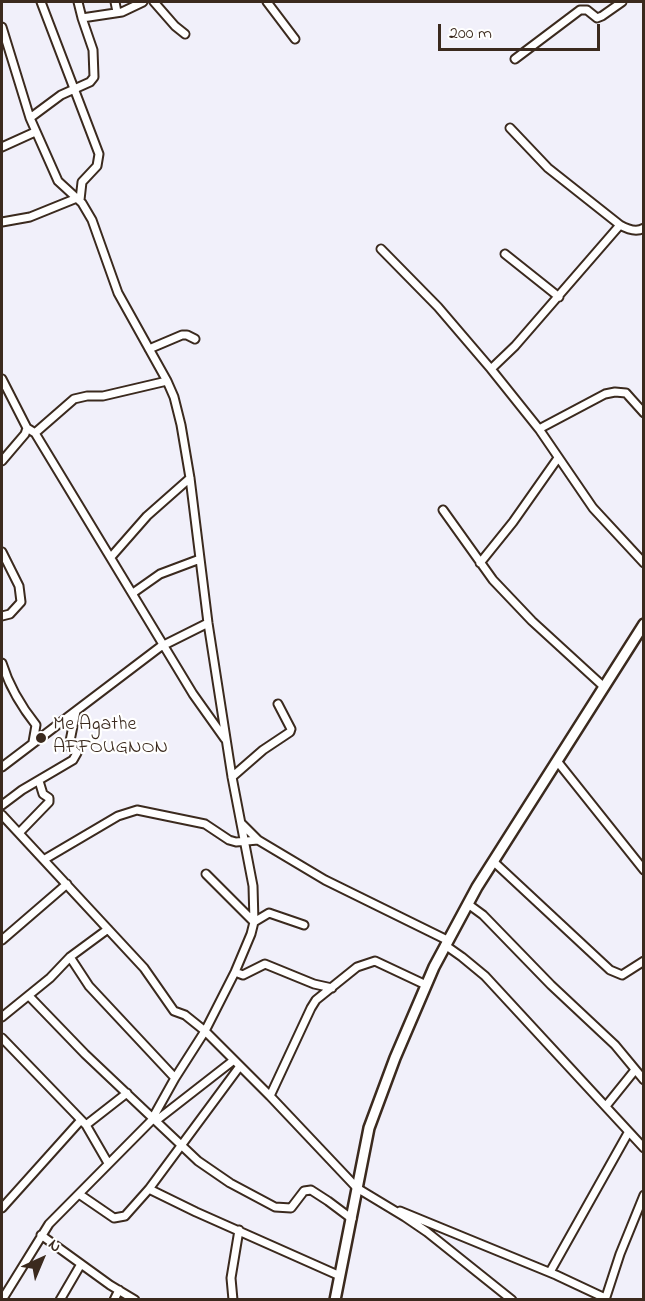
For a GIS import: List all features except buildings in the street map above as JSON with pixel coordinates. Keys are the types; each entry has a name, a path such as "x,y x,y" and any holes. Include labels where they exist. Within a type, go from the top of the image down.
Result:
{"main road":[{"path":"338,1299 340,1276 369,1128 426,985 468,904 644,624"}],"street":[{"path":"40,2 99,154 97,166 82,182 78,199"},
{"path":"30,118 73,88 90,82 95,72 93,50 78,2"},
{"path":"115,2 117,12"},
{"path":"82,18 127,10 143,2"},
{"path":"154,2 185,34"},
{"path":"267,2 295,39"},
{"path":"515,58 580,10 587,10 597,18 622,2"},
{"path":"2,27 35,132 58,181 78,199 92,220 118,293 167,381 181,425 226,741 253,886 254,922 251,934 235,972 205,1031 174,1078 155,1119"},
{"path":"510,128 548,168 620,225 630,230 644,228"},
{"path":"2,147 35,132"},
{"path":"62,203 65,189"},
{"path":"2,222 30,217 62,203 78,199"},
{"path":"491,369 559,297 620,225"},
{"path":"381,249 438,307 491,369 539,429 593,508 644,563"},
{"path":"505,254 559,297"},
{"path":"149,349 183,335 195,339"},
{"path":"2,379 4,392 27,428 35,434 193,693 226,741"},
{"path":"35,434 74,399 93,395 103,396 167,381"},
{"path":"539,429 605,394 615,392 626,393 644,413"},
{"path":"2,461 25,434 27,428"},
{"path":"480,563 513,522 558,458"},
{"path":"111,557 147,516 190,478"},
{"path":"443,510 494,580 532,621 603,686"},
{"path":"2,552 19,586 21,602 10,614 2,616"},
{"path":"133,593 160,574 200,559"},
{"path":"2,767 165,645 208,623"},
{"path":"2,663 6,678 22,707 36,725 33,742"},
{"path":"232,777 263,750 290,732 291,729 278,704"},
{"path":"2,805 22,790 73,760 77,755 69,746 76,711"},
{"path":"557,761 644,870"},
{"path":"19,833 50,800 44,794 39,781"},
{"path":"45,859 118,816 137,810 206,824 229,840 258,840"},
{"path":"3,819 45,859 154,980 174,1011 185,1015 205,1031 357,1188 427,1232 512,1299"},
{"path":"242,823 258,840 325,880 446,943 485,976 644,1148"},
{"path":"637,861 644,856"},
{"path":"494,862 610,970 622,975 644,961"},
{"path":"206,874 254,922"},
{"path":"2,940 67,884"},
{"path":"468,904 483,915 551,985 615,1045 644,1080"},
{"path":"254,922 269,913 304,925"},
{"path":"2,1017 70,957 108,929"},
{"path":"70,957 89,987 174,1078"},
{"path":"270,1096 316,1000 357,967 375,961 426,985"},
{"path":"235,972 243,975 266,964 314,984 332,987"},
{"path":"314,984 316,1000"},
{"path":"28,996 85,1054 198,1161 230,1183 275,1206 291,1208 304,1191 311,1190 352,1219"},
{"path":"2,1038 83,1123 108,1163"},
{"path":"2,1299 41,1235 108,1163 155,1119 237,1063"},
{"path":"79,1194 114,1218 125,1216 149,1189 181,1146 237,1063"},
{"path":"606,1106 635,1071"},
{"path":"2,1208 83,1123 127,1092"},
{"path":"550,1272 628,1133"},
{"path":"149,1189 340,1276"},
{"path":"392,1208 425,1219 550,1272 605,1299 644,1195"},
{"path":"232,1299 231,1278 239,1230"},
{"path":"41,1235 135,1299"},
{"path":"60,1299 81,1264"},
{"path":"114,1299 119,1290"}],"place":[{"name":"Me Agathe AFFOUGNON","path":"41,738"}]}
